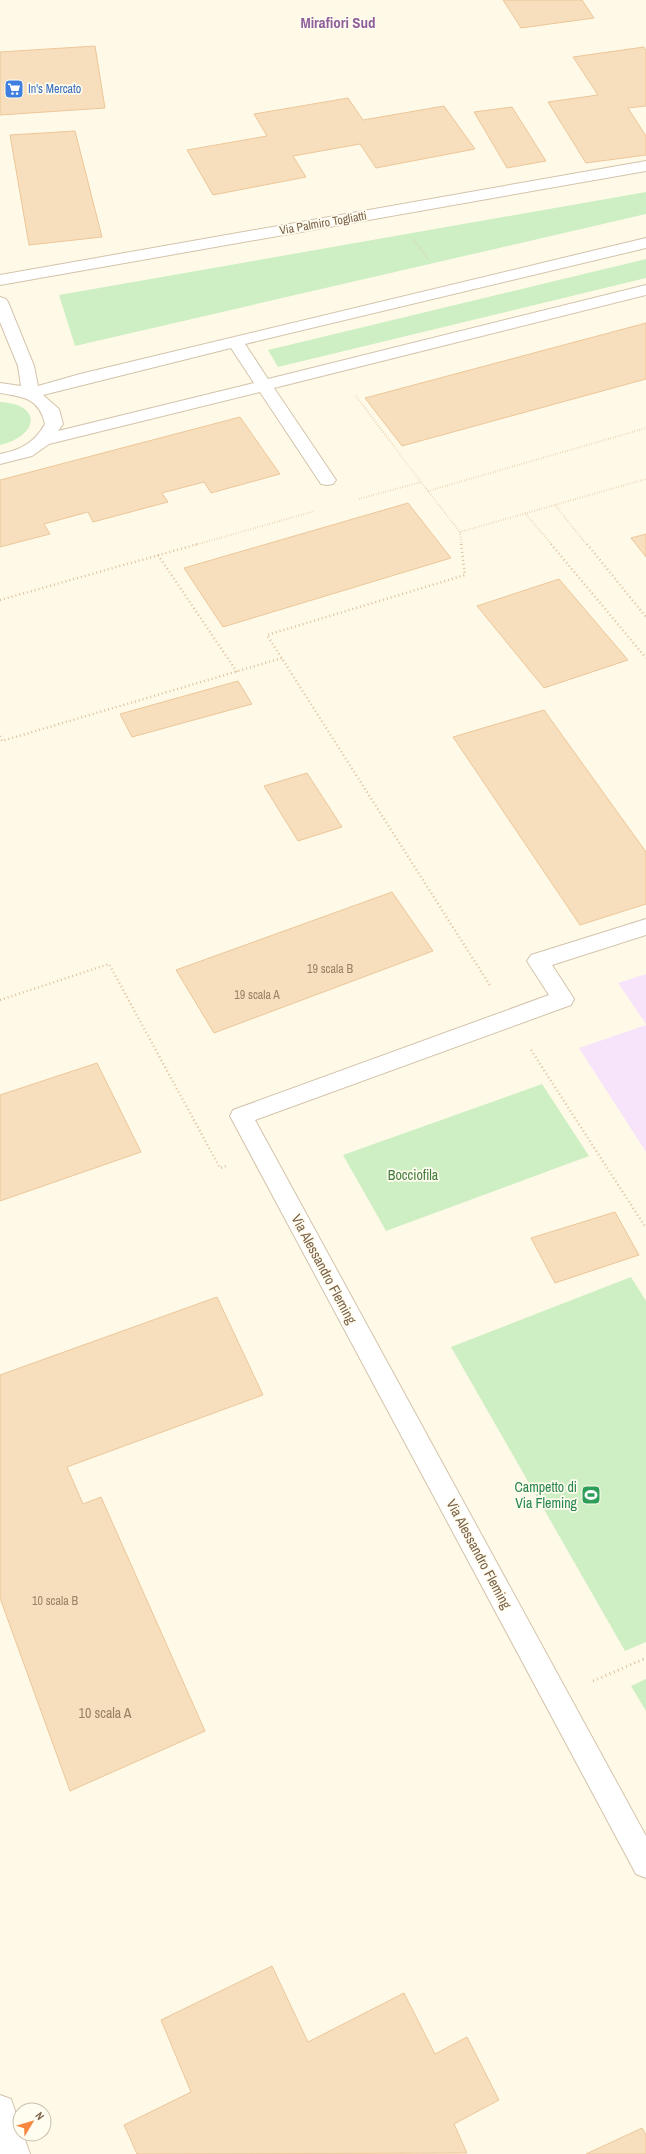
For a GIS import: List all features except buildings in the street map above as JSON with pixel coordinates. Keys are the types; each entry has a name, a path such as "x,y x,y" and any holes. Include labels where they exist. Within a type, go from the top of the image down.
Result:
{"street":[{"name":"Via Palmiro Togliatti","path":"0,280 646,166"},
{"path":"0,388 31,393 80,379 646,243"},
{"path":"0,459 12,457 31,450 45,440 263,384 646,290"},
{"path":"0,302 26,366 31,393 50,409 54,424 45,440"},
{"path":"235,342 327,480"},
{"name":"Via Alessandro Fleming","path":"646,927 538,961 563,998 241,1116 646,1864"},
{"path":"0,2110 15,2154"}],"path":[{"path":"414,240 432,263"},
{"path":"334,367 420,482 460,532 465,575 267,635 646,1228"},
{"path":"428,491 646,428"},
{"path":"460,532 646,479"},
{"path":"353,500 420,482"},
{"path":"555,505 646,617"},
{"path":"0,600 315,511"},
{"path":"525,513 646,658"},
{"path":"158,555 237,672"},
{"path":"0,736 2,741 282,658"},
{"path":"0,1000 109,964 220,1168 260,1151"},
{"path":"556,1697 646,1658"}],"shaded area":[{"path":"646,974 646,1024 618,983"},
{"path":"646,1025 646,1152 579,1048"}],"green space":[{"path":"646,192 646,214 75,346 59,295"},
{"path":"646,259 646,278 278,367 268,350"},
{"path":"0,402 14,404 23,408 29,414 31,420 29,428 23,434 0,445"},
{"name":"Bocciofila","path":"542,1084 589,1156 386,1231 343,1155"},
{"name":"Campetto di Via Fleming","path":"631,1277 646,1301 646,1642 625,1651 451,1347"},
{"path":"646,1679 646,1711 631,1686"}],"place":[{"name":"In's Mercato","path":"14,89"},
{"name":"Campetto di Via Fleming","path":"591,1495"}],"district":[{"name":"Mirafiori Sud","path":"338,23"}]}
